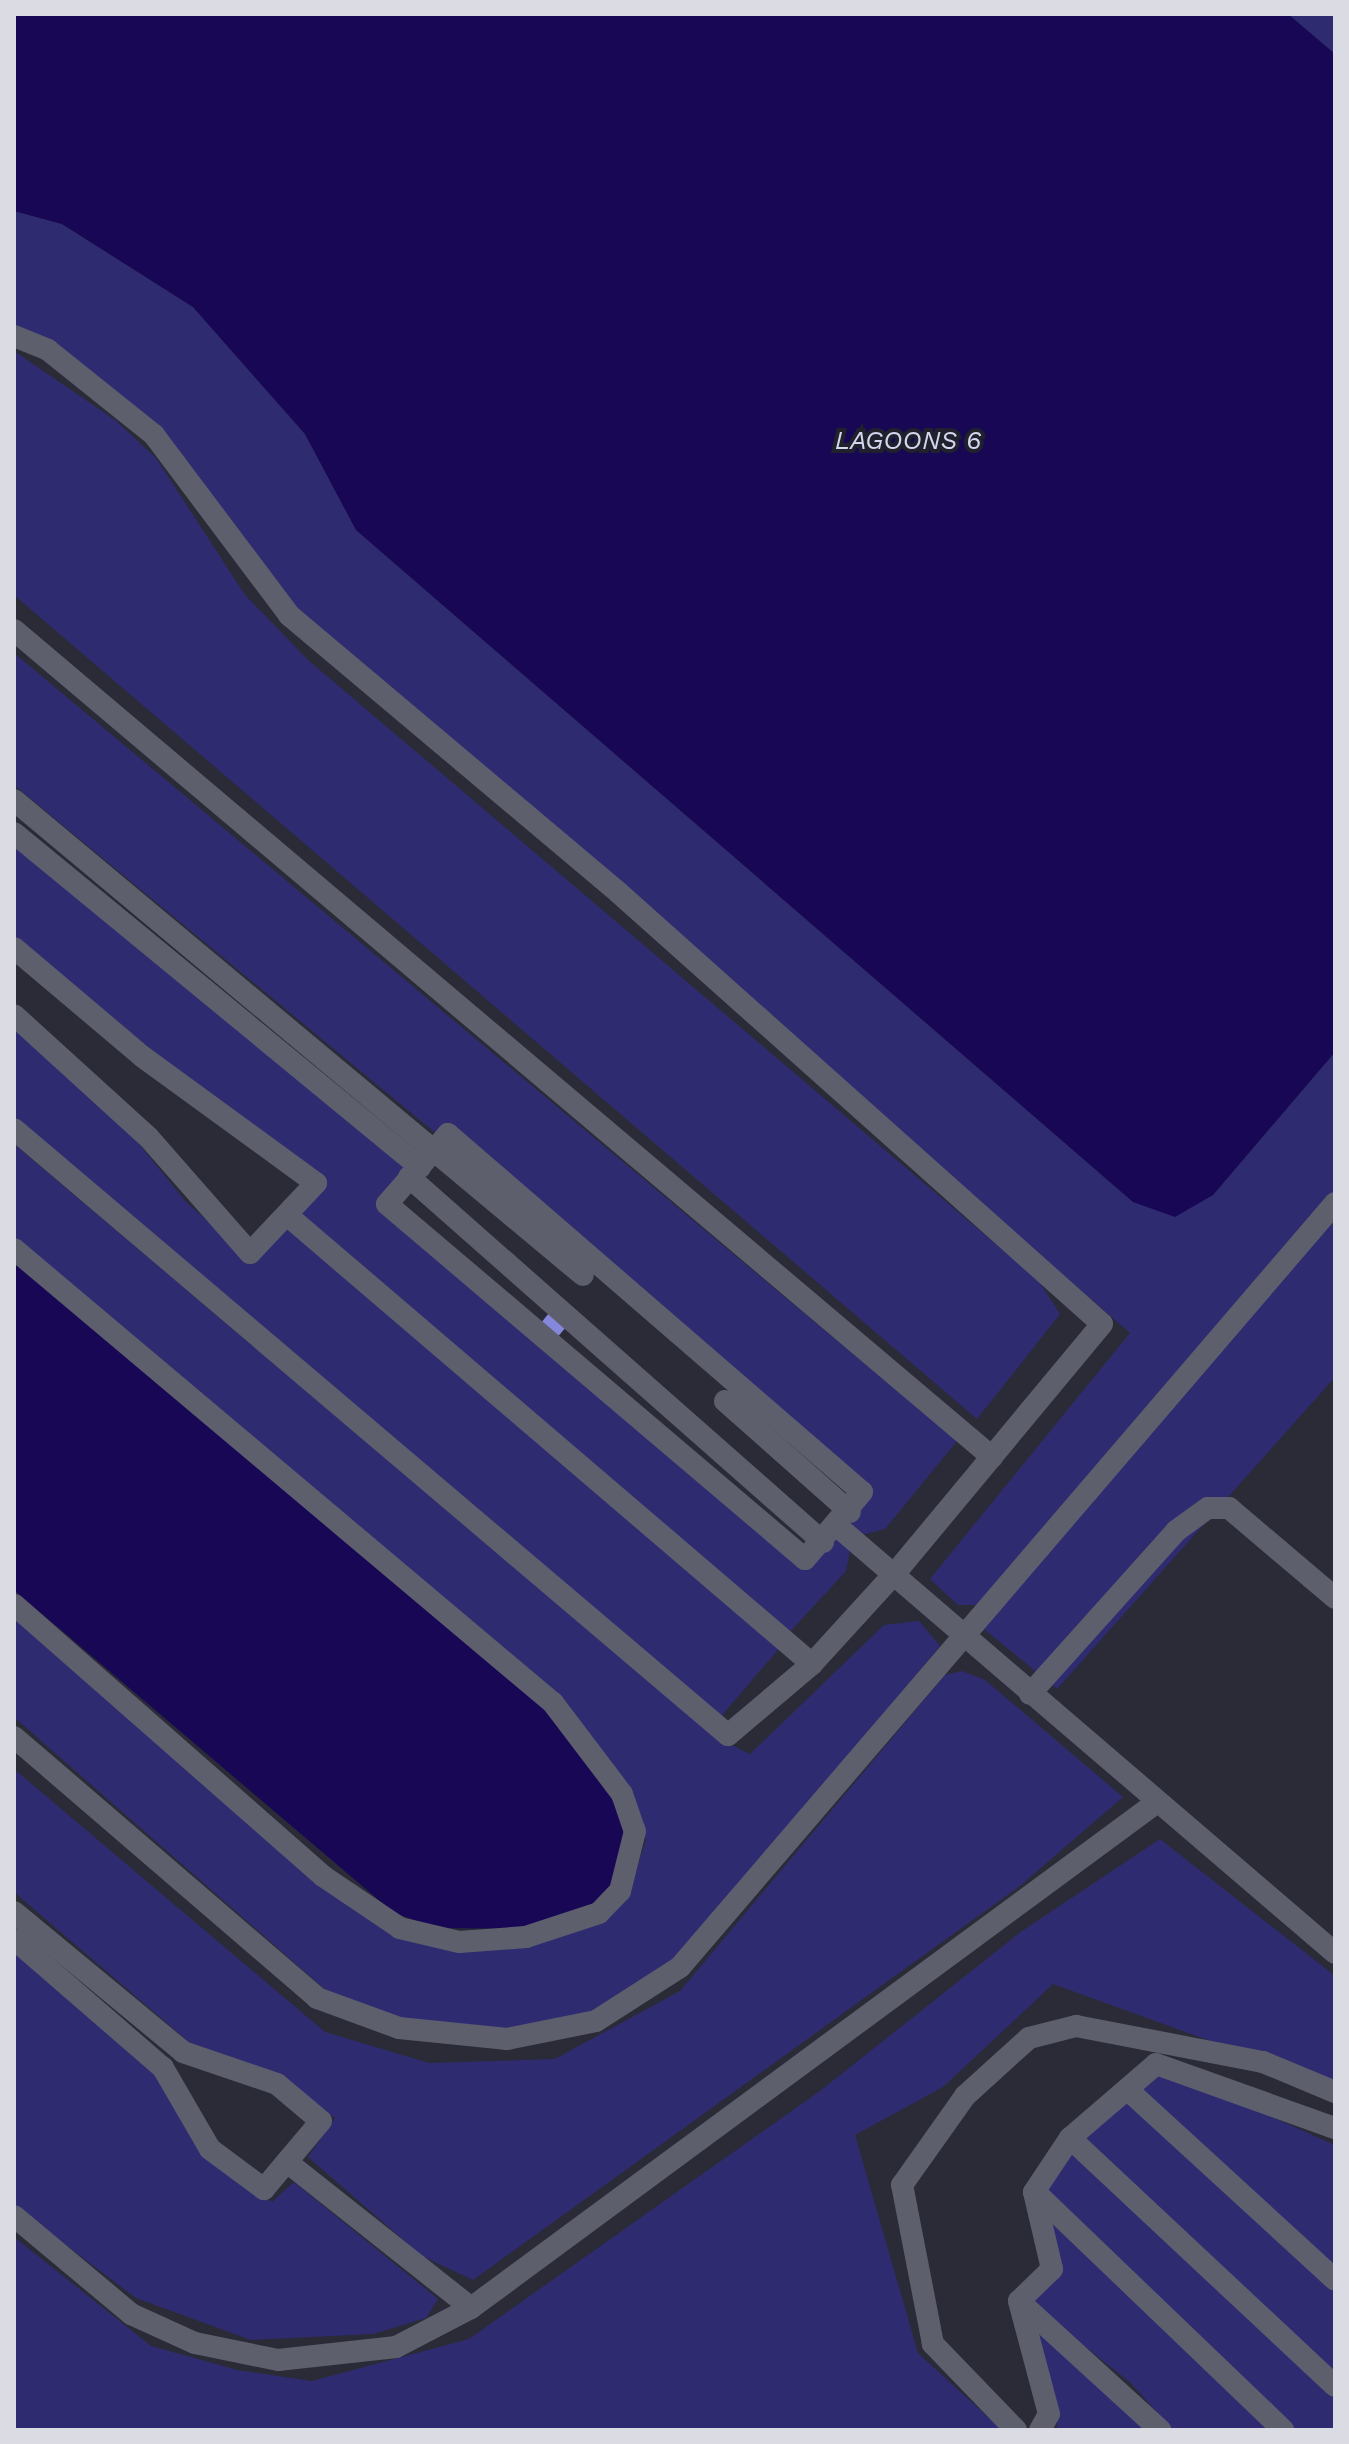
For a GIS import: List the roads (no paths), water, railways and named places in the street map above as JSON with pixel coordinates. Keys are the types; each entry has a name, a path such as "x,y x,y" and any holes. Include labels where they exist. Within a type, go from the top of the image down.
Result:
{"lane":[{"path":"14,336 59,358 154,435 289,615 619,893 1101,1320 895,1573 812,1664 735,1734 722,1732 623,1641 14,1129"},
{"path":"14,630 992,1457"},
{"path":"14,800 583,1275"},
{"path":"14,833 895,1573 1030,1694 1335,1953"},
{"path":"14,948 143,1057 316,1180 250,1253 148,1137 14,1015"},
{"path":"448,1134 862,1492 836,1526 800,1558 387,1204 434,1148 448,1134"},
{"path":"14,1737 317,1998 399,2028 507,2039 596,2021 680,1967 961,1630 1335,1203"},
{"path":"287,1215 812,1664"},
{"path":"14,1249 553,1703 622,1794 635,1831 620,1891 599,1913 537,1935 459,1942 400,1928 323,1876 14,1605"},
{"path":"725,1401 836,1526"},
{"path":"1030,1694 1176,1531 1208,1508 1229,1508 1335,1598"},
{"path":"14,2216 131,2314 195,2343 278,2360 396,2347 471,2308 1157,1802"},
{"path":"14,1912 183,2052 277,2084 321,2121 264,2189 210,2149 163,2068 14,1939"},
{"path":"1016,2430 933,2344 902,2185 965,2096 1029,2038 1076,2026 1263,2062 1335,2092"},
{"path":"1019,2301 1052,2269 1034,2192 1070,2138 1156,2064 1335,2128"},
{"path":"1128,2090 1335,2280"},
{"path":"1070,2138 1335,2386"},
{"path":"287,2162 471,2308"},
{"path":"1034,2192 1283,2430"},
{"path":"1019,2301 1049,2414 1040,2430"},
{"path":"1019,2301 1160,2430"}],"water":[{"name":"LAGOONS 6","path":"14,14 1288,14 1335,54 1335,1052 1213,1195 1175,1217 1133,1202 356,530 305,434 193,307 62,224 14,211"},
{"path":"14,1252 550,1705 613,1787 630,1831 622,1870 603,1901 530,1929 437,1928 394,1913 14,1590"}]}
